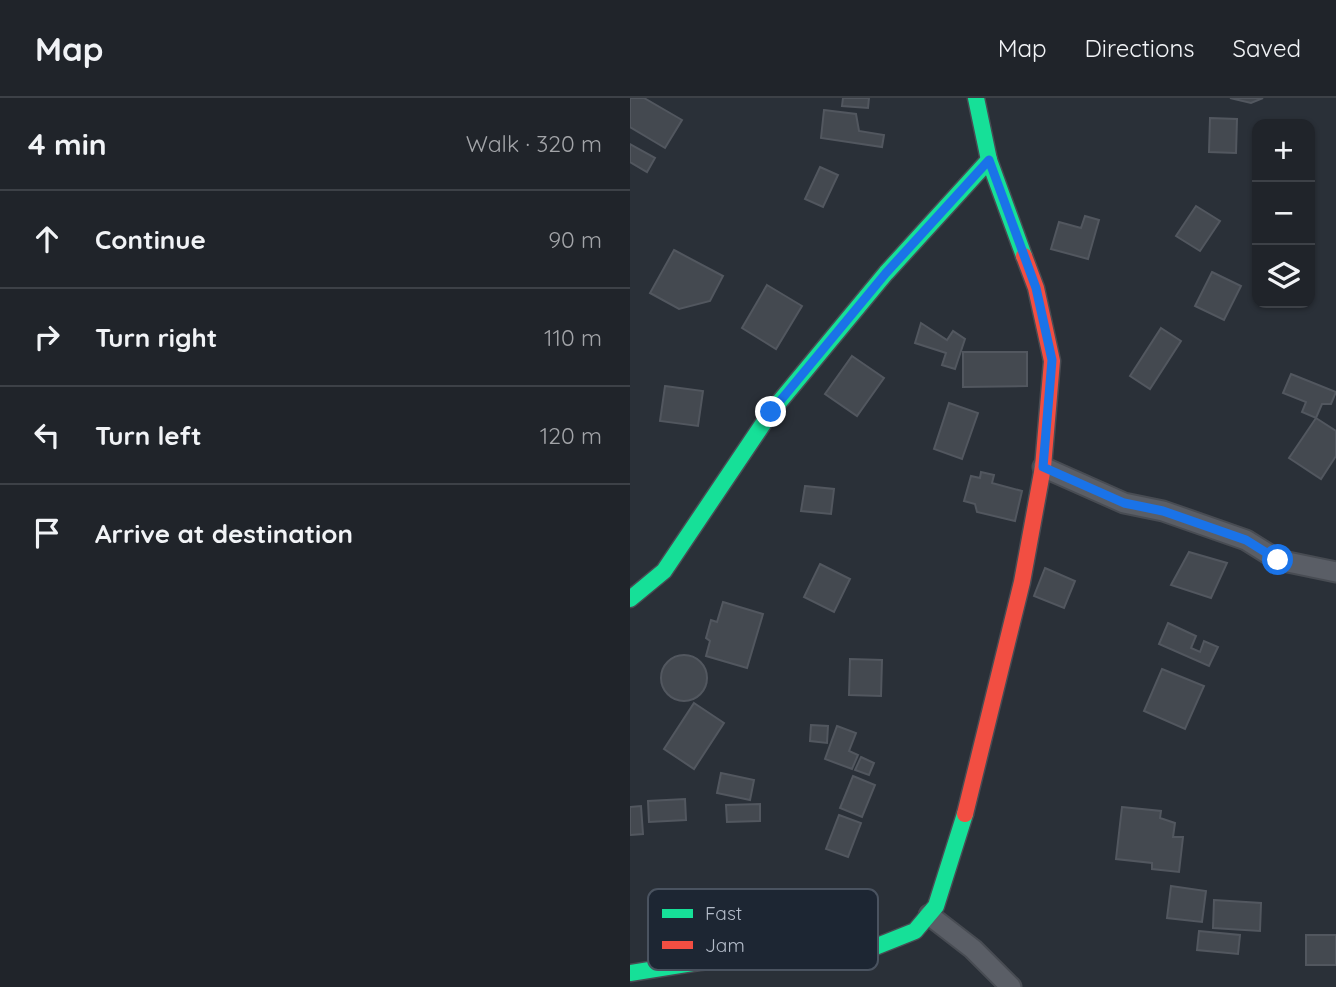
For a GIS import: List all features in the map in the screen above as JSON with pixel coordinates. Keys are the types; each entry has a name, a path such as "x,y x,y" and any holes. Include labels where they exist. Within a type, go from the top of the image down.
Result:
{"street":[{"path":"878,946 915,931 936,906 976,777 1022,582 1043,467 1052,360 1036,288 989,160 976,98"},
{"path":"630,599 664,571 771,412 886,273 989,160"},
{"path":"1043,467 1124,503 1163,511 1246,540 1278,560 1336,572"},
{"path":"929,915 974,949 1012,987"},
{"path":"630,973 649,970"}],"building":[{"path":"630,98 644,98 682,120 665,148 630,127"},
{"path":"843,98 869,98 868,108 842,106"},
{"path":"1230,98 1263,98 1251,103"},
{"path":"824,110 856,114 859,131 884,135 882,147 821,138"},
{"path":"1210,118 1237,119 1236,153 1209,152"},
{"path":"630,144 655,158 647,172 630,162"},
{"path":"820,167 838,175 823,207 805,199"},
{"path":"1196,206 1220,221 1200,251 1176,236"},
{"path":"1085,216 1099,220 1088,259 1051,249 1059,222 1081,228"},
{"path":"674,250 723,276 710,301 679,309 650,293"},
{"path":"1212,272 1241,286 1224,320 1195,306"},
{"path":"767,285 802,306 776,349 742,328"},
{"path":"921,323 947,340 953,331 965,339 955,369 942,365 946,353 915,343"},
{"path":"1161,328 1181,341 1150,389 1130,376"},
{"path":"963,352 1027,352 1027,386 963,387"},
{"path":"852,356 884,378 857,416 825,394"},
{"path":"1291,374 1336,392 1331,404 1322,404 1316,418 1302,412 1306,402 1283,393"},
{"path":"665,386 703,391 698,426 660,421"},
{"path":"949,403 978,413 962,459 934,449"},
{"path":"1316,418 1336,431 1336,456 1321,479 1289,458"},
{"path":"981,472 994,475 992,483 1022,491 1015,521 977,512 975,504 964,501 971,476 980,478"},
{"path":"805,486 834,489 831,514 801,511"},
{"path":"1189,552 1227,563 1211,598 1171,585"},
{"path":"820,564 850,579 834,612 804,597"},
{"path":"1045,568 1075,581 1064,608 1034,596"},
{"path":"723,602 763,614 747,668 706,656 710,641 706,638 711,620 717,622"},
{"path":"1168,623 1196,636 1191,648 1200,652 1204,641 1218,647 1209,666 1159,644"},
{"path":"684,655 700,662 707,678 700,694 684,701 668,694 661,678 668,662"},
{"path":"850,659 882,660 881,696 849,695"},
{"path":"1162,669 1204,686 1185,729 1144,711"},
{"path":"694,703 724,723 694,769 664,749"},
{"path":"811,725 828,726 827,743 810,741"},
{"path":"837,726 856,733 849,751 858,755 852,769 825,759"},
{"path":"861,757 874,763 869,775 855,770"},
{"path":"721,773 754,780 750,800 717,793"},
{"path":"853,776 875,785 862,817 840,808"},
{"path":"685,799 686,820 649,822 648,801"},
{"path":"760,804 760,821 727,822 726,805"},
{"path":"641,806 643,834 630,835 630,807"},
{"path":"1122,807 1161,811 1160,818 1175,823 1173,837 1183,837 1179,872 1152,869 1152,863 1116,859"},
{"path":"839,815 861,823 848,857 826,849"},
{"path":"1171,886 1206,891 1202,922 1167,918"},
{"path":"1214,900 1261,903 1260,931 1213,928"},
{"path":"1199,931 1240,935 1238,954 1197,950"},
{"path":"1306,935 1336,935 1336,965 1306,965"}],"traffic: fast":[{"path":"976,98 989,160 1024,256"},
{"path":"630,599 664,571 771,412 886,273 989,160"},
{"path":"878,946 915,931 936,906 965,814"},
{"path":"630,973 649,970"}],"traffic: jam":[{"path":"965,814 1022,582 1043,467 1052,361 1036,288 1024,256"}],"route":[{"path":"771,412 886,273 989,160 1036,288 1052,360 1043,467 1081,487 1124,503 1201,522 1246,540 1278,560"}]}
